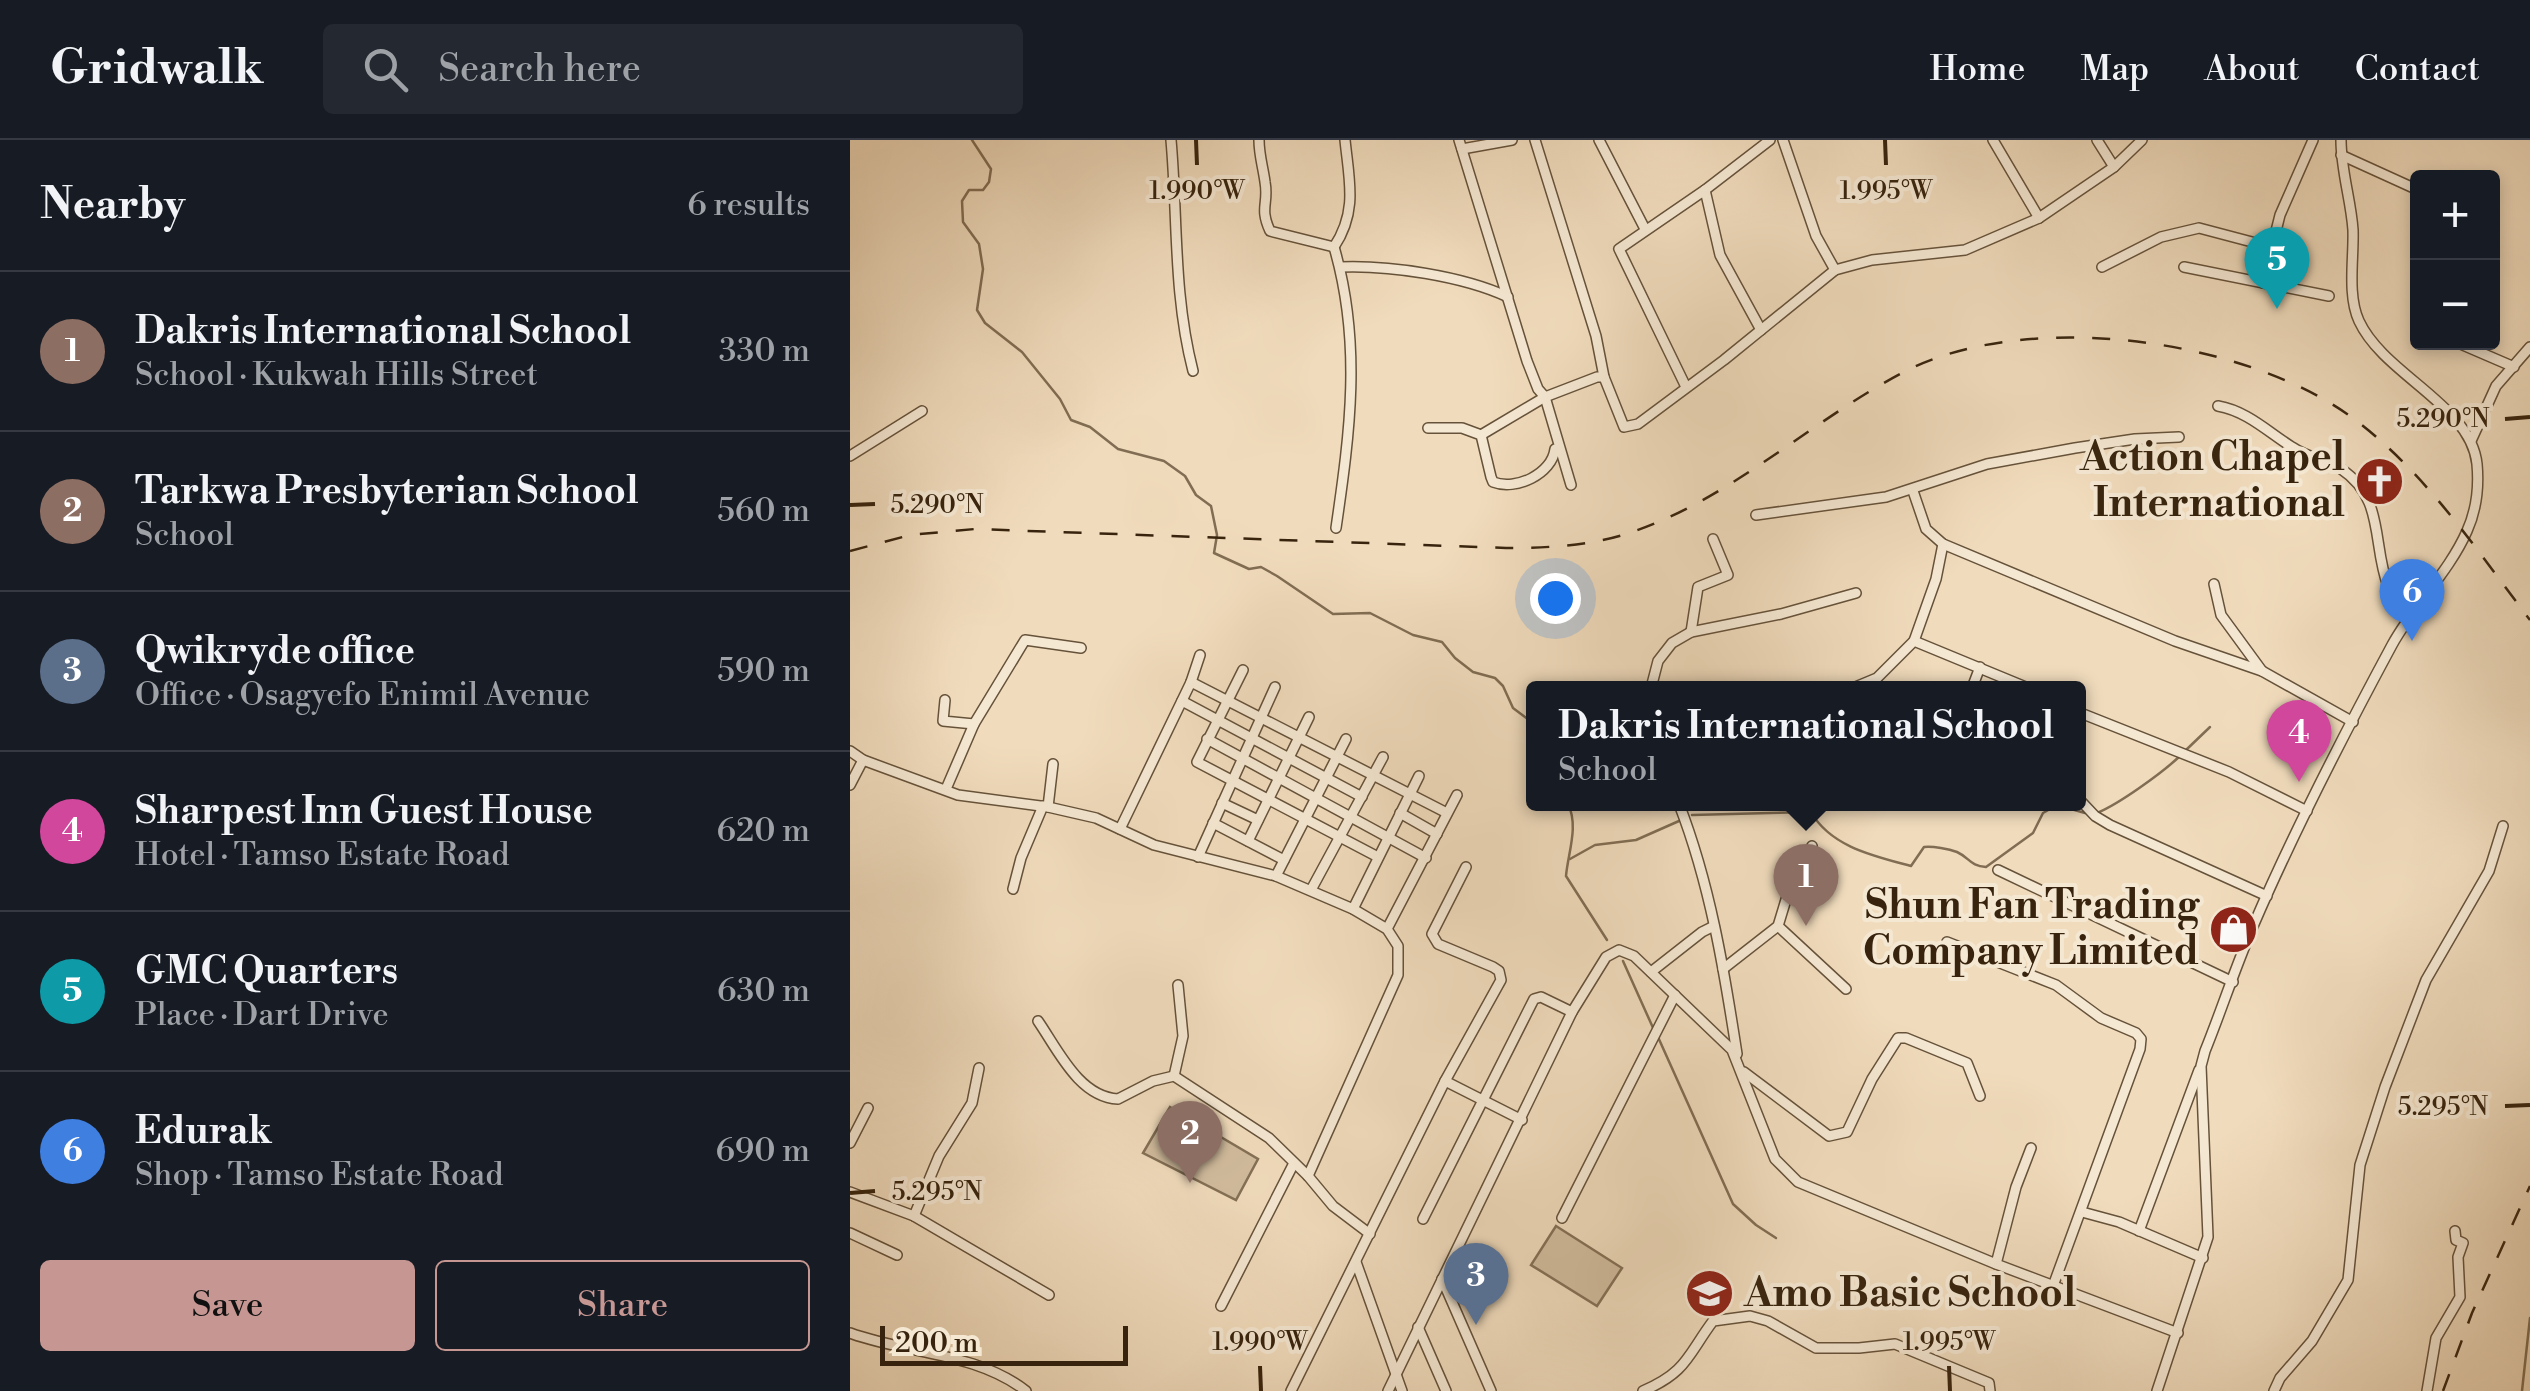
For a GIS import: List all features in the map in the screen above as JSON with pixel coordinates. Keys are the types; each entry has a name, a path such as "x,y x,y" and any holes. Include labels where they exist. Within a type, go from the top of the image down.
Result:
{"street":[{"path":"1171,140 1176,284 1192,370"},
{"path":"1259,140 1258,156 1266,186 1262,215 1270,231 1334,247"},
{"path":"1334,247 1347,228 1352,180 1345,140"},
{"path":"1512,140 1460,145 1532,375 1544,396 1572,485"},
{"path":"1535,140 1596,336 1604,377 1624,428 1638,424 1835,270 1872,260 1965,250 2039,218 2114,167 2142,140"},
{"path":"1599,140 1645,229"},
{"path":"1686,387 1619,252 1621,246 1705,190 1770,140"},
{"path":"1783,140 1816,236 1835,270"},
{"path":"1993,140 2039,218"},
{"path":"2097,140 2114,167"},
{"path":"2263,283 2280,215 2314,140"},
{"path":"2138,1231 2266,896 2410,618 2470,526 2478,476 2471,441 2456,421 2395,366 2358,320 2353,228 2341,140"},
{"path":"2341,154 2410,186"},
{"path":"1705,190 1720,255 1761,330"},
{"path":"2102,267 2161,237 2199,228 2271,247"},
{"path":"1334,247 1353,364 1350,439 1336,528"},
{"path":"2184,266 2329,296"},
{"path":"1340,267 1414,273 1485,288 1508,297"},
{"path":"2471,441 2496,386 2530,347"},
{"path":"2475,350 2514,367"},
{"path":"1481,435 1544,396 1604,377"},
{"path":"2218,406 2238,412 2301,454 2337,466 2352,478 2374,511 2387,586 2410,618"},
{"path":"850,456 922,411"},
{"path":"1428,428 1462,428 1481,435"},
{"path":"1481,435 1493,482 1501,485 1528,479 1548,466 1556,441"},
{"path":"1756,515 1913,491 1987,464 2124,440 2179,437"},
{"path":"1913,491 1926,529 1943,544 2230,663 2262,671 2353,722"},
{"path":"1691,632 1698,588 1728,575 1713,539"},
{"path":"1870,681 1914,641 1936,578 1943,544"},
{"path":"2214,584 2220,615 2262,671"},
{"path":"1652,681 1658,662 1672,644 1691,632 1856,594"},
{"path":"946,789 974,724 1025,640 1081,648"},
{"path":"1914,641 2012,681"},
{"path":"1120,829 1191,682 1200,655"},
{"path":"1975,681 1980,667"},
{"path":"1243,670 1197,762 1378,857"},
{"path":"1191,682 1447,813"},
{"path":"1198,857 1275,687"},
{"path":"945,700 943,721 974,724"},
{"path":"1182,701 1362,797"},
{"path":"2086,715 2229,772 2308,811"},
{"path":"1248,841 1309,717"},
{"path":"1276,876 1346,738"},
{"path":"1207,739 1426,858"},
{"path":"850,751 863,760 976,799 1045,806 1096,818 1154,845 1276,876 1353,909 1387,929 1400,956 1398,975 1308,1176"},
{"path":"1310,890 1383,757"},
{"path":"850,785 863,760"},
{"path":"1012,889 1020,858 1045,806 1053,764"},
{"path":"1353,909 1419,776"},
{"path":"1387,929 1457,795"},
{"path":"1222,803 1258,820"},
{"path":"2086,806 2110,825 2266,896"},
{"path":"1683,811 1714,926 1740,1066 1775,1159 1798,1182 1996,1264 2178,1333"},
{"path":"1400,813 1438,834"},
{"path":"1213,822 1284,860"},
{"path":"2274,1391 2280,1378 2312,1342 2346,1286 2351,1270 2360,1165 2385,1087 2426,980 2489,871 2503,826"},
{"path":"1723,969 1778,926 1784,904 1812,846"},
{"path":"1290,1391 1445,1081 1501,980 1499,971 1493,967 1438,944 1432,934 1466,867"},
{"path":"1998,870 2233,982"},
{"path":"1650,972 1714,926"},
{"path":"1778,926 1846,989"},
{"path":"1947,942 2056,985 2101,1018 2140,1036 2140,1048 2052,1286"},
{"path":"1388,1391 1572,1012 1612,952 1625,951 1650,972 1726,1042 1740,1066 1829,1136 1846,1132 1898,1038 1968,1064 1980,1096"},
{"path":"1174,1076 1183,1036 1178,985"},
{"path":"1562,1218 1675,994"},
{"path":"1423,1219 1534,999 1541,997 1572,1012"},
{"path":"1038,1020 1076,1076 1100,1096 1118,1100 1154,1080 1174,1076 1252,1126 1308,1176 1333,1206 1370,1234"},
{"path":"2156,1391 2203,1258 2209,1219 2201,1066"},
{"path":"914,1216 939,1156 972,1103 978,1068"},
{"path":"1445,1081 1522,1120"},
{"path":"850,1143 868,1108"},
{"path":"1996,1264 2016,1187 2031,1148"},
{"path":"1220,1306 1294,1163"},
{"path":"850,1192 914,1216 1049,1294"},
{"path":"2082,1212 2203,1258"},
{"path":"850,1232 896,1255"},
{"path":"2427,1391 2436,1338 2460,1297 2458,1257 2463,1243 2456,1240 2454,1232"},
{"path":"1356,1262 1402,1391"},
{"path":"1442,1279 1491,1391"},
{"path":"1643,1391 1675,1374 1694,1353 1713,1321 1741,1315 1768,1321 1816,1348 1899,1345 1990,1383 1990,1391"},
{"path":"1418,1326 1446,1391"},
{"path":"850,1332 988,1370 1026,1391"}],"shaded area":[{"path":"1170,1107 1258,1159 1236,1200 1143,1153"},
{"path":"1556,1226 1622,1268 1597,1306 1531,1265"}],"waterway":[{"path":"972,140 991,169 983,190 969,190 962,201 963,222 979,244 983,269 977,310 985,323 1022,352 1060,399 1071,420 1090,427 1118,449 1164,461 1185,476 1196,495 1211,506 1217,535 1214,553 1249,569 1261,567 1333,614 1370,613 1413,635 1442,642 1473,672 1495,678 1513,708 1526,718"},
{"path":"2186,750 2210,727"},
{"path":"2097,813 2140,788 2180,756"},
{"path":"1571,811 1573,830 1566,876 1607,940"},
{"path":"1692,815 1811,812 1842,842 1883,858 1911,866 1924,847 1932,847 1957,852 1986,867 2033,833 2046,811"},
{"path":"2078,811 2085,813"},
{"path":"1570,859 1595,845 1636,840 1679,821"},
{"path":"1623,961 1654,1030"},
{"path":"1658,1037 1733,1204 1776,1238"},
{"path":"2522,1391 2530,1318"}],"railway":[{"path":"850,551 910,535 975,529 1506,548 1597,541 1663,520 1698,502 1900,374 1950,354 2006,342 2067,337 2191,351 2250,367 2304,389 2350,416 2425,485 2530,620"},
{"path":"2443,1391 2472,1313 2530,1186"}],"place":[{"name":"GMC Quarters","path":"2277,309"},
{"name":"Action Chapel International","path":"2380,481"},
{"name":"Edurak","path":"2412,641"},
{"name":"Sharpest Inn Guest House","path":"2299,782"},
{"name":"Dakris International School","path":"1806,926"},
{"name":"Shun Fan Trading Company Limited","path":"2234,929"},
{"name":"Tarkwa Presbyterian School","path":"1190,1183"},
{"name":"Amo Basic School","path":"1709,1294"},
{"name":"Qwikryde office","path":"1476,1325"}]}
